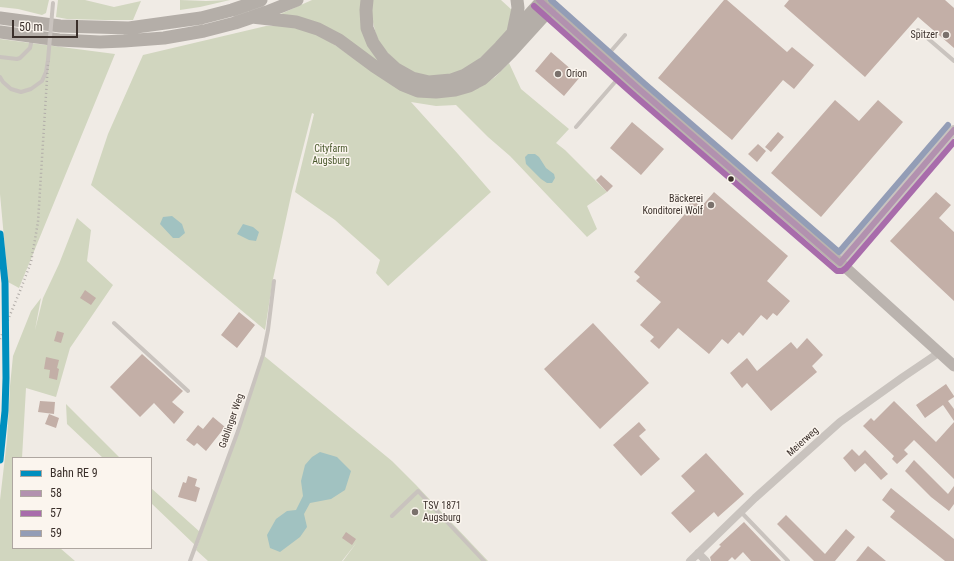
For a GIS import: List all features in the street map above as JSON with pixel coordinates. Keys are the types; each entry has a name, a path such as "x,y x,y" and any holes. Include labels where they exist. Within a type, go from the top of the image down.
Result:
{"highway":[{"path":"0,18 60,26 130,28 201,18 232,10 261,0"},
{"path":"0,32 59,40 124,41 164,38 204,31 252,17 297,0"},
{"path":"367,0 367,28 373,43 383,57 396,69 412,78 429,82 451,80 465,75 484,63 543,4"},
{"path":"514,32 518,8 517,0"},
{"path":"252,17 296,22 318,29 339,40 403,85 418,91 436,92 455,90 469,86 482,79 511,52 543,4"}],"main road":[{"path":"543,4 840,263 954,366"}],"street":[{"path":"840,263 954,130"},
{"name":"Meierweg","path":"690,561 741,512 840,422 940,352"},
{"path":"698,553 706,561"}],"lane":[{"path":"0,77 11,89 21,92 31,89 42,81 46,72 48,60 53,2"},
{"path":"918,30 954,61"},
{"path":"605,59 624,35"},
{"path":"0,57 20,58 30,48 33,36"},
{"path":"576,127 622,74"},
{"name":"Gablinger Weg","path":"190,561 238,431 263,355 269,325 274,282"},
{"path":"114,323 188,391"},
{"path":"392,516 418,491 484,561"},
{"path":"741,512 788,561"}],"green space":[{"path":"0,0 49,0 46,13 42,15 18,9 0,7"},
{"path":"58,0 85,0 114,7 141,1 133,20 105,20 67,19 56,17"},
{"path":"180,0 206,1 230,0 180,10"},
{"path":"312,0 363,0 379,59 445,87 373,59 276,16"},
{"path":"372,0 501,0 513,11 511,24 504,36 468,69 439,78 417,75 401,66 382,47 376,35 372,18"},
{"name":"Cityfarm Augsburg","path":"266,26 287,26 319,34 381,77 479,88 495,77 509,63 521,89 569,129 556,143 607,192 587,206 597,229 587,237 510,156 488,137 456,105 436,106 411,102 491,192 388,286 376,273 380,260 335,220 295,192 314,114 312,113 292,191 273,279 265,330 91,185 108,134 143,55"},
{"path":"0,39 115,54 19,288 8,282 0,194"},
{"path":"77,218 91,230 87,261 113,285 70,348 56,397 26,388 22,457 12,457 12,549 61,549 75,561 0,561 0,500 7,440 13,356 31,311 41,298 35,330 43,298 59,264"},
{"path":"263,355 392,461 488,561 343,561 357,542 342,561 208,561 196,550"},
{"path":"66,404 119,457 102,457 67,424"},
{"path":"152,489 200,532 195,545 152,504"}],"water":[{"path":"528,154 535,154 539,157 546,168 554,174 555,178 552,183 547,183 541,179 526,164 525,157"},
{"path":"172,216 182,224 185,233 179,238 173,238 160,224 163,217"},
{"path":"243,224 253,227 259,232 256,241 249,240 237,234"},
{"path":"320,452 337,457 351,471 345,490 331,499 310,503 304,514 307,527 300,537 280,552 270,548 267,535 276,519 287,511 296,510 303,496 301,481 305,465 312,457"}],"building":[{"path":"724,0 727,0 787,52 792,47 814,65 794,89 783,80 732,140 658,78"},
{"path":"789,0 945,0 954,8 954,48 918,17 865,77 784,6"},
{"name":"Orion","path":"551,52 580,77 564,96 535,71"},
{"path":"835,100 859,121 878,100 903,122 821,217 771,173"},
{"path":"632,122 664,149 641,175 610,148"},
{"path":"778,132 784,137 771,152 765,147"},
{"path":"758,144 766,151 757,162 748,154"},
{"path":"601,175 613,186 607,192 596,180"},
{"path":"714,192 788,256 767,281 790,301 777,316 773,313 767,320 761,315 743,336 739,332 728,344 722,339 709,354 678,328 659,349 650,341 654,337 640,325 661,302 636,281 640,277 634,272 691,207 688,205 693,200 701,207"},
{"path":"936,192 951,205 939,218 954,232 954,301 890,241"},
{"path":"85,290 96,298 91,305 80,298"},
{"path":"239,312 255,325 237,348 221,335"},
{"path":"593,323 649,383 600,429 544,369"},
{"path":"57,331 64,333 61,343 54,341"},
{"path":"807,338 823,355 812,366 817,372 771,411 747,383 742,388 730,373 747,358 757,371 791,342 797,349"},
{"path":"142,354 183,391 172,402 184,412 174,424 154,403 140,417 110,387"},
{"path":"46,357 59,360 57,380 49,378 50,370 44,369"},
{"path":"946,384 954,396 948,401 954,409 954,421 943,405 925,418 916,405"},
{"path":"40,401 55,402 54,414 38,412"},
{"path":"894,401 936,442 954,422 954,479 914,440 904,450 908,454 897,464 892,459 894,456 863,426 871,418 874,421"},
{"path":"49,414 59,418 56,428 45,424"},
{"path":"213,417 225,427 206,451 197,443 194,446 186,440 198,425 203,429"},
{"path":"639,422 646,430 639,436 660,459 641,476 613,445"},
{"path":"852,449 859,456 865,450 888,474 881,480 865,463 855,472 843,458"},
{"path":"706,453 744,494 718,517 714,512 690,533 671,513 695,491 681,476"},
{"path":"914,460 948,494 954,486 954,504 949,511 931,497 905,471"},
{"path":"188,476 197,479 195,486 200,488 196,502 178,497 183,482 186,483"},
{"path":"891,488 954,539 954,561 945,561 890,517 895,511 882,500"},
{"path":"786,515 825,554 846,529 855,537 835,561 814,561 777,524"},
{"path":"744,522 781,561 751,561 743,552 735,560 732,557 728,561 711,561 710,557 721,546 719,545"},
{"path":"346,532 356,539 352,545 342,538"},
{"path":"868,546 886,561 856,561"}],"railway":[{"path":"0,339 31,262 38,222 53,3"}],"transit line":[{"name":"58","path":"539,0 640,90 840,263"},
{"name":"59","path":"551,0 645,84 839,252 948,125"},
{"name":"57","path":"534,6 635,96 837,271 842,271 846,268 954,142"},
{"name":"58","path":"840,263 954,130"},
{"path":"0,234 5,283 6,378 5,411 0,460"}],"place":[{"name":"Spitzer","path":"946,35"},
{"name":"Orion","path":"558,74"},
{"name":"Bäckerei Konditorei Wolf","path":"711,205"},
{"name":"TSV 1871 Augsburg","path":"415,512"}]}
